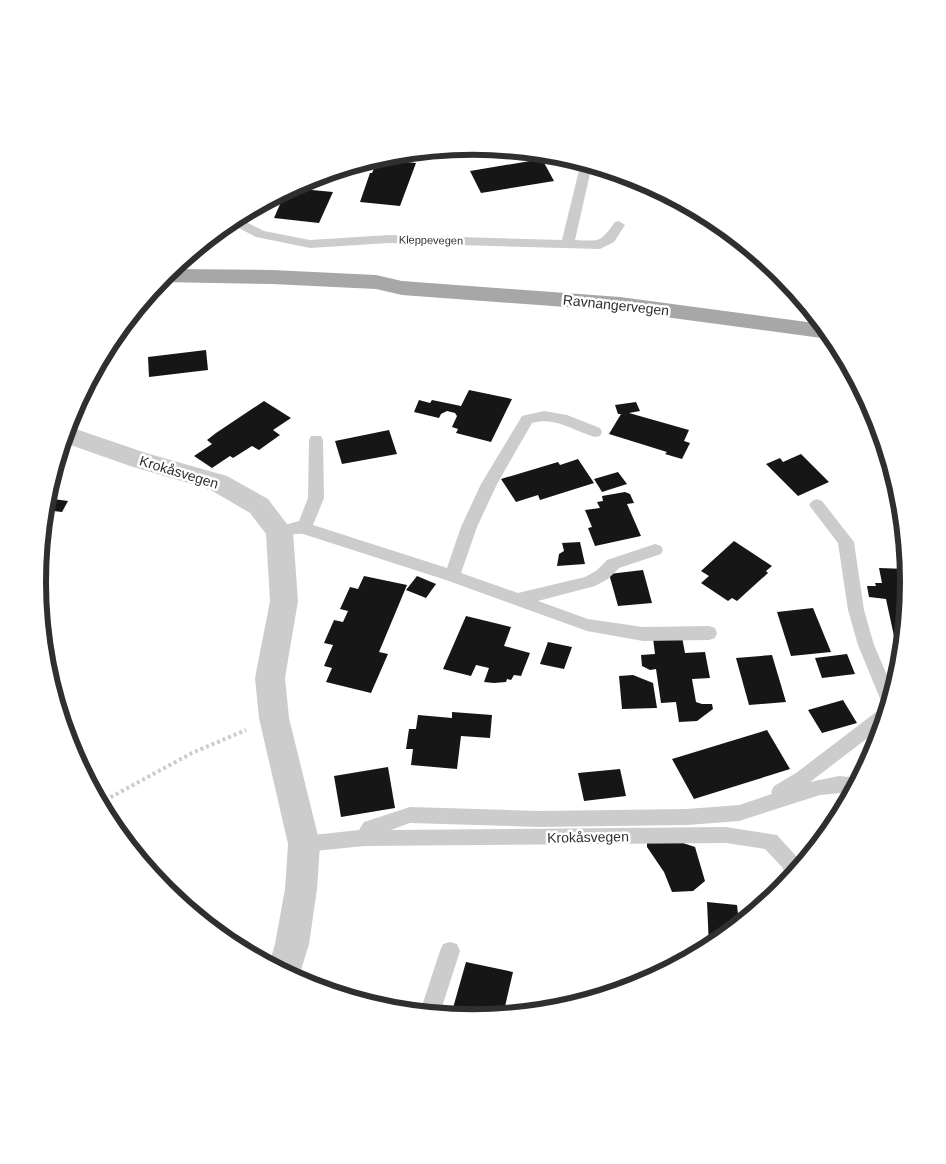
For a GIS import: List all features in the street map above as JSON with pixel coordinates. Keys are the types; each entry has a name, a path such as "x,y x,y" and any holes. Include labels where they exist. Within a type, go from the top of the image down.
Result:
{"main road":[{"name":"Ravnangervegen","path":"172,280 372,291 402,288 620,304 818,331"}],"street":[{"name":"Krokåsvegen","path":"72,437 139,460 218,482 259,506 292,530"},
{"path":"286,966 292,944 301,889 304,844 274,718 270,678 284,601 279,540 292,530"}],"lane":[{"path":"568,244 585,170"},
{"name":"Kleppevegen","path":"243,223 260,234 310,244 389,239 600,245 609,239 619,225"},
{"path":"452,576 470,527 489,484 527,420 539,416 558,418 595,432"},
{"path":"316,440 316,498 292,530 452,576 587,626 643,634 709,633"},
{"path":"817,505 846,542 856,610 866,645 885,690"},
{"path":"514,600 526,599 589,582 602,575 613,564 654,550"},
{"name":"Krokåsvegen","path":"753,810 802,778 876,722"},
{"name":"Krokåsvegen","path":"365,838 371,828 410,815 540,819 687,817 753,810 820,786 849,784"},
{"name":"Krokåsvegen","path":"304,844 365,838 726,836 770,841 791,866"},
{"path":"432,1007 450,951"}],"path":[{"path":"106,800 192,753 274,718"}],"building":[{"path":"536,160 543,161 554,181 481,193 470,171"},
{"path":"401,161 416,163 400,206 360,202 370,173 372,173 375,167 390,163"},
{"path":"307,189 333,192 319,223 274,218 281,202 285,199"},
{"path":"206,350 208,370 149,377 148,357"},
{"path":"469,390 512,399 491,442 456,433 458,429 452,427 457,416 455,413 447,411 441,414 439,418 414,412 419,400 430,403 432,400 461,406"},
{"path":"264,401 291,418 273,430 280,435 259,450 252,446 233,458 230,456 212,468 194,456 212,444 207,440"},
{"path":"636,402 640,411 629,413 689,430 684,441 690,443 682,459 665,454 667,452 609,434 621,414 618,414 615,405"},
{"path":"389,430 397,454 342,464 335,441"},
{"path":"801,454 829,482 798,496 766,464 780,458 783,462"},
{"path":"578,459 594,483 540,500 538,495 516,502 501,479 558,462 560,465"},
{"path":"618,472 627,484 602,492 594,479"},
{"path":"625,492 630,494 634,503 627,504 641,536 595,546 588,528 592,527 585,510 600,508 597,502 603,501 602,496"},
{"path":"54,499 68,501 62,512 52,511"},
{"path":"734,541 772,566 766,571 768,573 737,601 732,598 728,601 701,583 709,576 701,571"},
{"path":"580,542 585,564 557,566 559,554 564,551 562,543"},
{"path":"879,568 900,569 899,610 896,636 894,636 886,599 869,597 867,586 876,586 875,583 882,583"},
{"path":"643,570 652,603 618,606 609,574"},
{"path":"364,576 407,585 379,652 388,654 371,693 326,682 332,668 324,666 333,645 324,643 334,620 343,622 348,611 340,609 350,587 358,589"},
{"path":"417,576 436,584 426,598 406,590"},
{"path":"813,608 831,652 791,656 777,612"},
{"path":"466,616 511,627 504,646 530,653 521,676 514,675 511,680 507,679 506,682 494,683 484,682 489,668 476,665 471,676 443,669"},
{"path":"682,637 685,653 705,652 710,678 692,679 696,702 712,704 713,709 697,721 679,722 676,702 661,703 656,669 650,670 642,666 641,655 655,654 653,638"},
{"path":"548,642 572,647 564,669 540,664"},
{"path":"847,654 855,674 822,678 815,658"},
{"path":"772,655 786,702 749,705 736,658"},
{"path":"633,675 653,683 657,708 622,709 619,676"},
{"path":"843,700 857,723 822,733 808,710"},
{"path":"452,712 492,715 490,738 461,736 457,769 411,765 413,749 406,749 409,729 416,729 418,715 452,718"},
{"path":"767,730 790,769 694,799 672,759"},
{"path":"388,767 395,808 341,817 334,776"},
{"path":"620,769 626,796 584,801 578,773"},
{"path":"674,840 695,847 705,881 693,891 672,892 664,872 647,847 647,843"},
{"path":"707,902 737,905 738,914 741,914 709,938"},
{"path":"466,962 513,972 505,1008 453,1008"}]}
